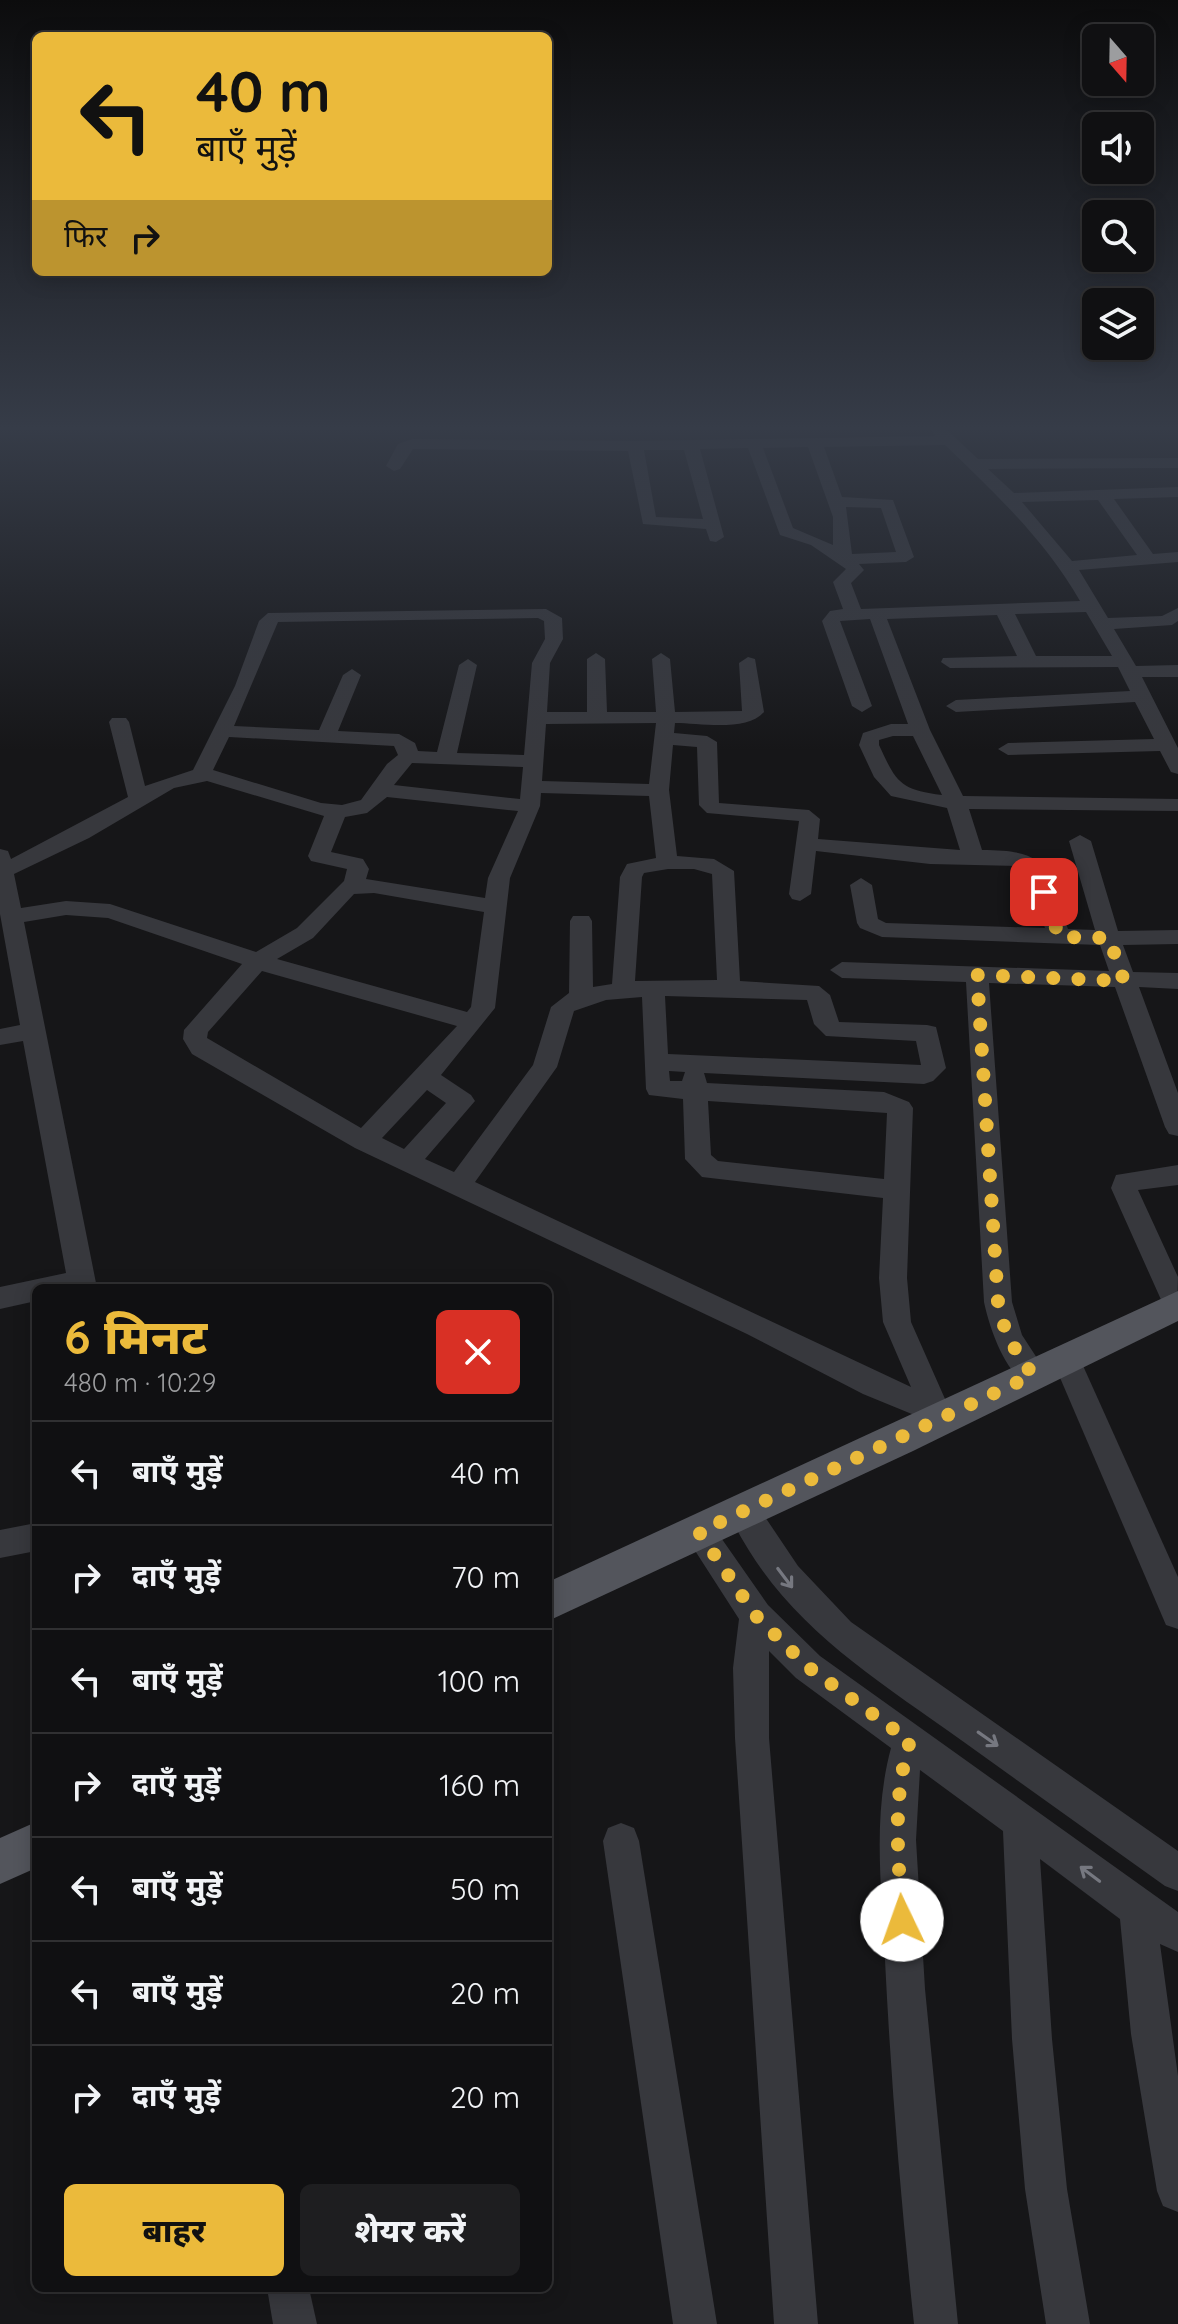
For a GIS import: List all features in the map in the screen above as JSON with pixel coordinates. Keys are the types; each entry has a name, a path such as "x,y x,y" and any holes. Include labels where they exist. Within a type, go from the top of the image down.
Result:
{"main road":[{"path":"552,1600 744,1512 937,1415 1033,1375 1177,1305"},
{"path":"0,1862 32,1846"}],"street":[{"path":"796,533 817,541 848,560 901,558 907,555 899,533"},
{"path":"843,533 842,551 855,570 845,578 842,587 853,612"},
{"path":"1040,533 1068,566 1103,624 1178,768"},
{"path":"1130,533 1148,559"},
{"path":"1068,566 1178,557"},
{"path":"862,706 831,621 836,615 853,612 1092,606"},
{"path":"1003,608 1029,661"},
{"path":"876,612 920,730 956,802 973,857"},
{"path":"1103,624 1166,621 1178,613"},
{"path":"200,775 223,731 268,621 282,616 549,614 556,631 541,663 531,796 499,878 483,1008 425,1077 364,1141"},
{"path":"596,659 597,719"},
{"path":"661,659 664,728 659,790 667,862"},
{"path":"950,662 1029,661 1178,671"},
{"path":"664,728 752,715 748,663"},
{"path":"446,756 468,665"},
{"path":"326,736 352,675"},
{"path":"956,706 1141,696"},
{"path":"537,718 597,719 664,728 707,742 709,805 714,809 807,816 811,822 800,894"},
{"path":"119,722 139,801"},
{"path":"920,730 880,732 870,737 869,745 887,779 901,794 956,802 1178,805"},
{"path":"223,731 399,740 408,747 408,757"},
{"path":"1008,749 1166,745"},
{"path":"82,1284 31,1031 12,965 13,917 1,864 81,834 169,783 200,775 337,810 364,808 381,790 396,763 408,757 533,761"},
{"path":"381,790 531,796 659,790"},
{"path":"337,810 319,856 355,864 358,869 353,879 358,884 494,907"},
{"path":"1080,841 1109,938 1178,1127"},
{"path":"809,844 903,855 1028,861 1036,870 1059,937"},
{"path":"623,992 631,877 635,869 667,862 713,864 723,871 729,987"},
{"path":"358,884 340,893 305,933 256,961 196,1030 195,1039 201,1048 364,1141 757,1326 937,1415"},
{"path":"861,885 868,923 882,930 1059,937 1178,937"},
{"path":"13,917 87,907 110,911 256,961 473,1022"},
{"path":"581,921 581,997"},
{"path":"842,970 1178,981"},
{"path":"977,975 998,1302 1002,1326 1012,1348 1033,1375"},
{"path":"458,1186 531,1091 552,1049 563,1007 581,997 729,987 811,992 818,995 826,1024 834,1030 927,1033 934,1068 924,1075 655,1062"},
{"path":"653,990 658,1089 894,1103 902,1114 893,1278 897,1322 937,1415"},
{"path":"0,1037 31,1031"},
{"path":"694,1064 698,1159 711,1170 898,1190"},
{"path":"407,1162 462,1101 425,1077"},
{"path":"1177,1305 1124,1188 1125,1182 1133,1179 1178,1175"},
{"path":"0,1298 32,1291"},
{"path":"1066,1359 1178,1614"},
{"path":"744,1512 762,1548 793,1589 839,1633 1178,1873"},
{"path":"699,1532 756,1616 808,1667 1138,1909 1178,1933"},
{"path":"0,1544 32,1538"},
{"path":"756,1616 750,1668 752,1738 796,2324"},
{"path":"910,1741 899,1776 896,1820 908,2044 936,2324"},
{"path":"1020,1822 1032,2039 1046,2189 1068,2324"},
{"path":"621,1841 695,2324"},
{"path":"1138,1909 1151,2034 1178,2191"},
{"path":"289,2292 295,2324"}],"route":[{"path":"902,1920 896,1820 899,1776 910,1741 808,1667 756,1616 699,1532 1033,1375 1012,1348 1002,1326 998,1302 977,975 1124,981 1109,938 1059,937 1044,892"}]}
